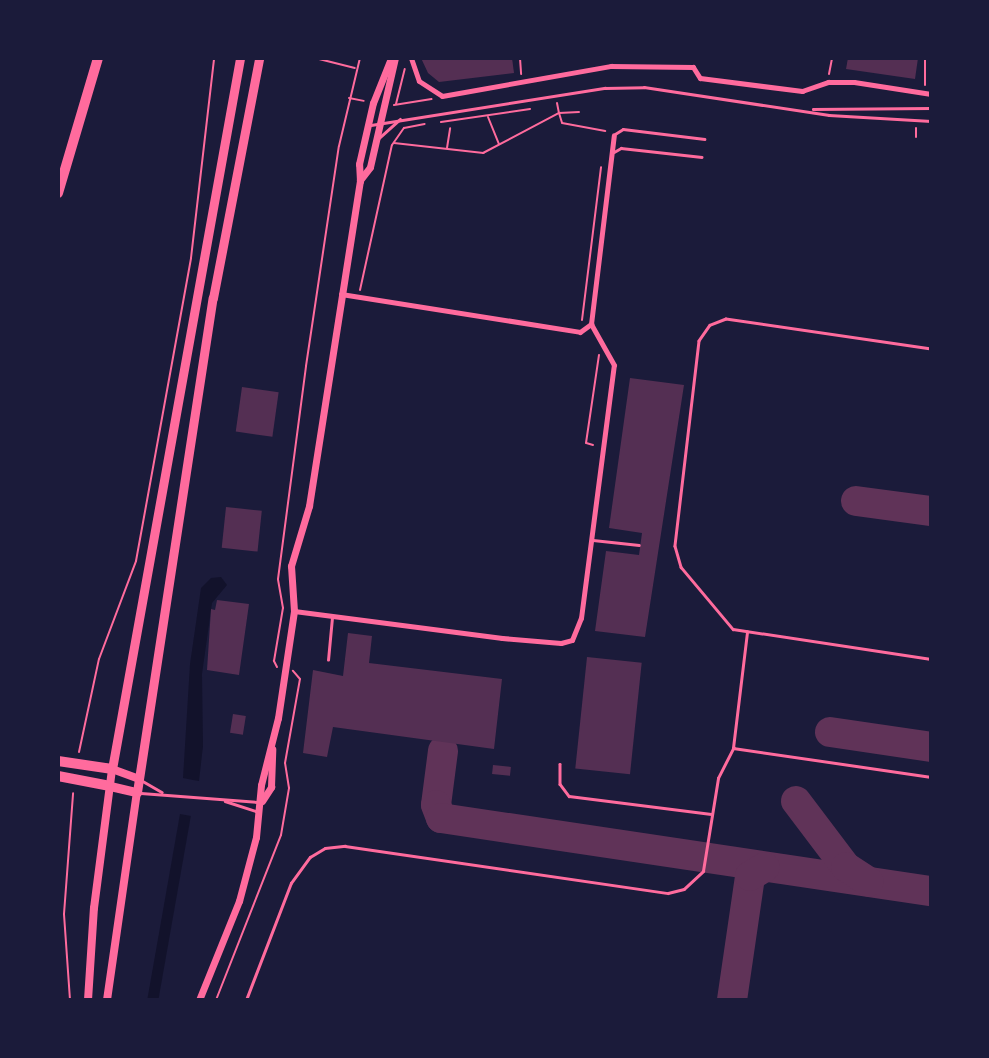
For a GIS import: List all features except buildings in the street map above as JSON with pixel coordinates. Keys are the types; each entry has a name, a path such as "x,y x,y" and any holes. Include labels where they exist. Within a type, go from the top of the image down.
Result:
{"highway":[{"path":"58,193 98,58"},
{"path":"58,761 112,769"},
{"path":"58,776 110,786"}],"main road":[{"path":"88,1000 112,769 240,58"},
{"path":"107,1000 208,325 259,58"},
{"path":"112,769 139,779"},
{"path":"110,786 137,792"}],"street":[{"path":"360,181 370,167 393,58"},
{"path":"199,1000 239,901 260,813 261,785 272,749 294,611 292,566 309,506 340,294 360,181 359,164 368,126 393,58"},
{"path":"694,58 693,67 700,78 802,91 828,82 928,94"},
{"path":"412,61 424,87 442,96 522,84 611,66 693,67"},
{"path":"294,611 502,638 561,643 572,640 581,618 614,365 591,324 614,135"},
{"path":"340,294 580,332 591,324"}],"lane":[{"path":"368,126 605,88 644,87 872,120 931,121"},
{"path":"810,110 931,108"},
{"path":"376,140 400,119"},
{"path":"614,135 623,129 704,139"},
{"path":"611,154 621,148 702,157"},
{"path":"931,349 726,319 703,332 674,546 681,567 725,624 747,632 931,659"},
{"path":"591,539 639,545"},
{"path":"328,660 332,617"},
{"path":"246,1000 291,883 310,857 325,848 345,846 668,892 684,889 703,871 718,778 733,748 747,632"},
{"path":"733,748 931,777"},
{"path":"560,764 560,784 569,796 712,814"},
{"path":"139,779 162,792"},
{"path":"137,792 262,802"},
{"path":"225,801 260,813"}],"path":[{"path":"79,753 99,659 136,561 191,258 214,58"},
{"path":"315,58 356,68"},
{"path":"283,608 278,579 348,97 360,58"},
{"path":"520,58 522,84"},
{"path":"828,82 832,58"},
{"path":"925,58 928,94"},
{"path":"396,106 401,78 412,61"},
{"path":"486,107 499,145"},
{"path":"359,296 379,186 394,143 404,128 530,109"},
{"path":"394,143 483,153 559,114 562,123 606,131"},
{"path":"447,149 450,128"},
{"path":"580,332 602,159"},
{"path":"594,345 600,355 586,443 603,448"},
{"path":"70,1000 64,914 73,793"},
{"path":"216,1000 268,872 285,812"}],"shaded area":[{"path":"221,577 227,585 212,603 202,674 203,746 199,781 183,778 190,664 201,588 211,578"},
{"path":"180,814 191,816 158,1000 147,999"}],"taxiway":[{"path":"856,501 931,511"},
{"path":"830,732 931,747"},
{"path":"443,751 436,805 441,818 931,891"},
{"path":"796,801 846,867 869,882"},
{"path":"732,1000 750,876 765,867"}]}
